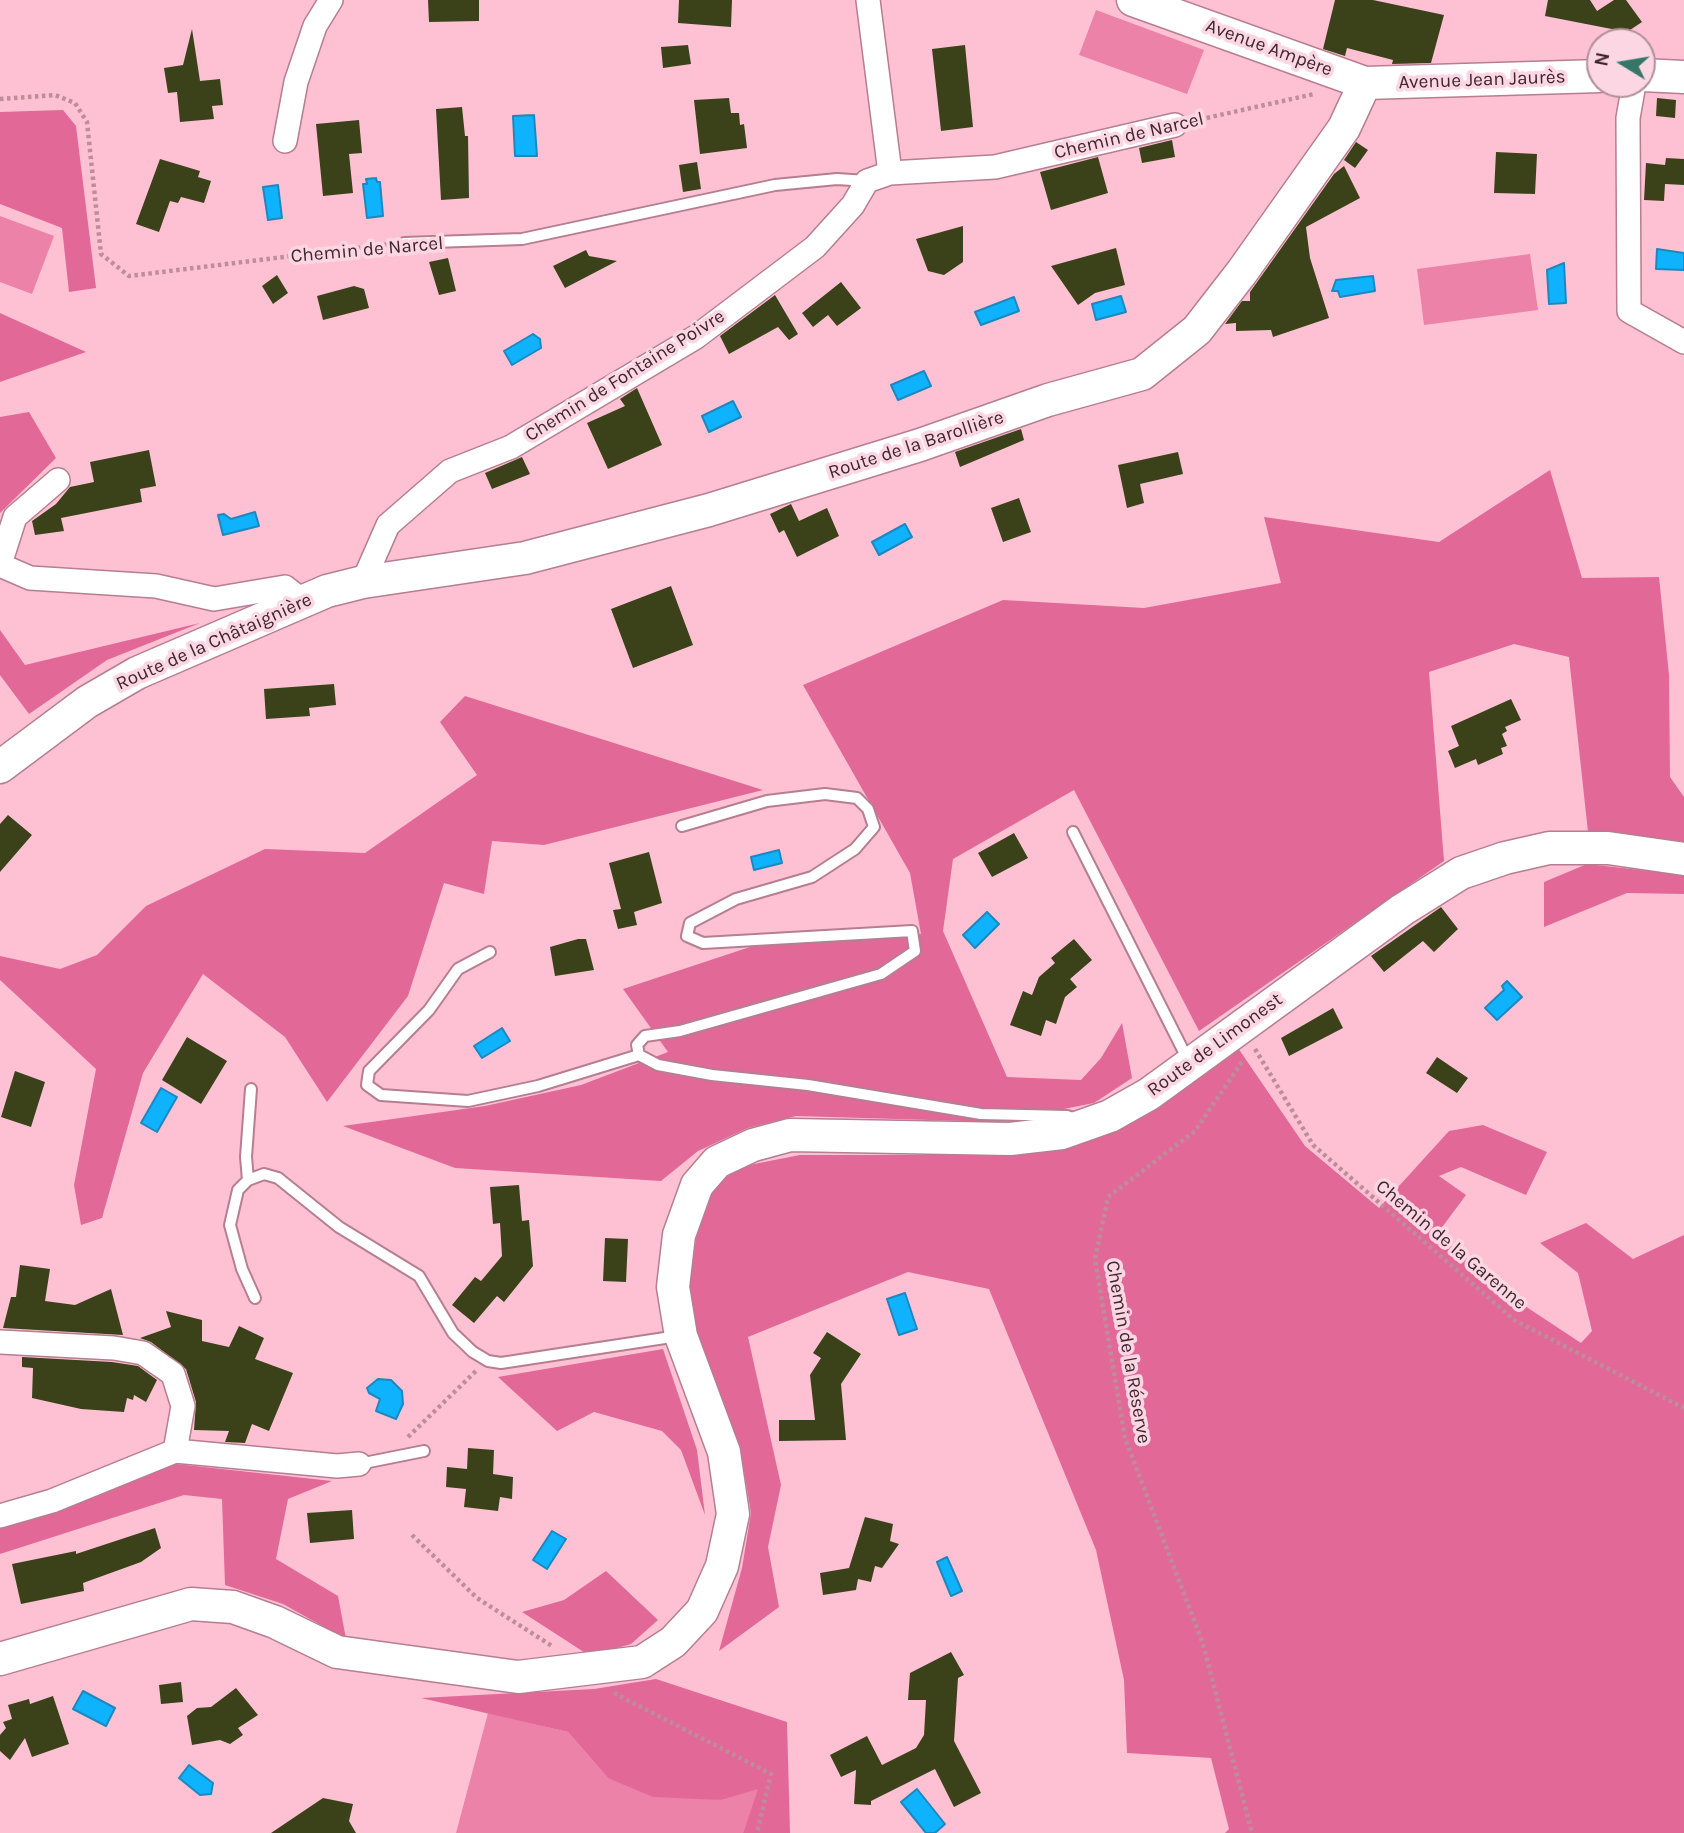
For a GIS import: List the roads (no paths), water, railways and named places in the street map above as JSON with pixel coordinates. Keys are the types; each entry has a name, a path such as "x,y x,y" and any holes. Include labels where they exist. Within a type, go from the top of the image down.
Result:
{"street":[{"path":"285,141 296,82 315,26 331,0"},
{"path":"867,181 890,173 868,0"},
{"name":"Avenue Ampère","path":"1133,0 1365,83"},
{"name":"Avenue Jean Jaurès","path":"1365,83 1586,76"},
{"path":"1656,76 1684,78"},
{"name":"Route de la Barollière","path":"316,596 363,582 525,558 709,510 920,445 1048,400 1142,374 1197,330 1242,272 1344,128 1365,83"},
{"path":"1632,98 1628,118 1629,312 1684,342"},
{"name":"Chemin de Narcel","path":"890,173 995,167 1175,125"},
{"name":"Chemin de Fontaine Poivre","path":"363,582 388,525 450,471 511,447 695,337 815,247 853,205 867,181"},
{"path":"58,480 15,517 0,564 30,578 156,586 214,598 285,587 316,596"},
{"name":"Route de la Châtaignière","path":"0,767 87,702 137,673 316,596"},
{"name":"Route de Limonest","path":"681,1336 673,1287 679,1235 697,1185 718,1162 753,1145 790,1135 1010,1139 1062,1133 1110,1116 1149,1094 1402,910 1461,873 1505,858 1549,848 1608,848 1684,859"},
{"path":"0,1659 191,1604 233,1607 275,1622 337,1652 518,1677 642,1662 674,1642 702,1611 722,1566 733,1514 724,1452 681,1336"},
{"path":"0,1342 114,1348 144,1353 173,1374 183,1406 175,1451"},
{"path":"0,1516 52,1501 175,1451 337,1466 359,1464"}],"lane":[{"name":"Chemin de Narcel","path":"404,243 522,239 775,185 836,179 867,181"},
{"path":"639,1055 637,1045 645,1036 680,1031 881,974 915,951 912,931 703,943 687,936 690,923 736,899 812,877 855,849 874,827 868,809 857,798 825,794 766,801 682,826"},
{"path":"1073,832 1190,1064"},
{"path":"490,952 458,969 429,1010 369,1071 367,1085 381,1095 468,1101 538,1086 639,1055 658,1065 712,1075 808,1084 981,1114 1067,1116 1089,1123"},
{"path":"248,1180 246,1157 251,1089"},
{"path":"256,1298 242,1269 230,1225 238,1190 248,1180 264,1174 278,1178 339,1227 419,1276 453,1333 473,1352 488,1361 501,1363 681,1336"},
{"path":"359,1464 424,1451"}],"water":[{"path":"534,115 537,156 515,156 513,116"},
{"path":"376,178 377,182 380,182 383,216 367,218 363,184 367,184 366,179"},
{"path":"278,185 282,218 268,220 263,187"},
{"path":"1657,249 1684,253 1684,270 1656,269"},
{"path":"1564,263 1566,303 1549,304 1547,270"},
{"path":"1373,276 1375,291 1340,297 1338,291 1332,291 1336,280"},
{"path":"1121,296 1126,312 1096,320 1092,304"},
{"path":"1014,297 1019,311 981,325 975,312"},
{"path":"533,334 540,339 541,348 512,365 504,351"},
{"path":"924,371 931,386 898,400 891,385"},
{"path":"733,401 741,417 709,432 702,416"},
{"path":"255,512 259,526 223,535 218,515 224,514 231,519"},
{"path":"905,524 912,537 879,555 872,542"},
{"path":"779,850 782,863 754,870 751,857"},
{"path":"987,912 999,924 975,948 963,935"},
{"path":"1507,981 1522,997 1497,1020 1485,1008 1504,990 1502,986"},
{"path":"502,1028 510,1041 482,1058 474,1046"},
{"path":"161,1088 177,1097 157,1132 141,1123"},
{"path":"905,1293 917,1329 899,1335 887,1299"},
{"path":"378,1379 391,1380 402,1391 403,1404 396,1419 376,1411 380,1399 369,1393 367,1388"},
{"path":"552,1531 566,1539 547,1569 533,1560"},
{"path":"947,1557 962,1591 951,1596 937,1562"},
{"path":"83,1691 115,1708 106,1726 73,1709"},
{"path":"189,1765 213,1783 211,1794 200,1795 179,1778"},
{"path":"917,1789 945,1824 935,1833 926,1833 901,1802"}]}
